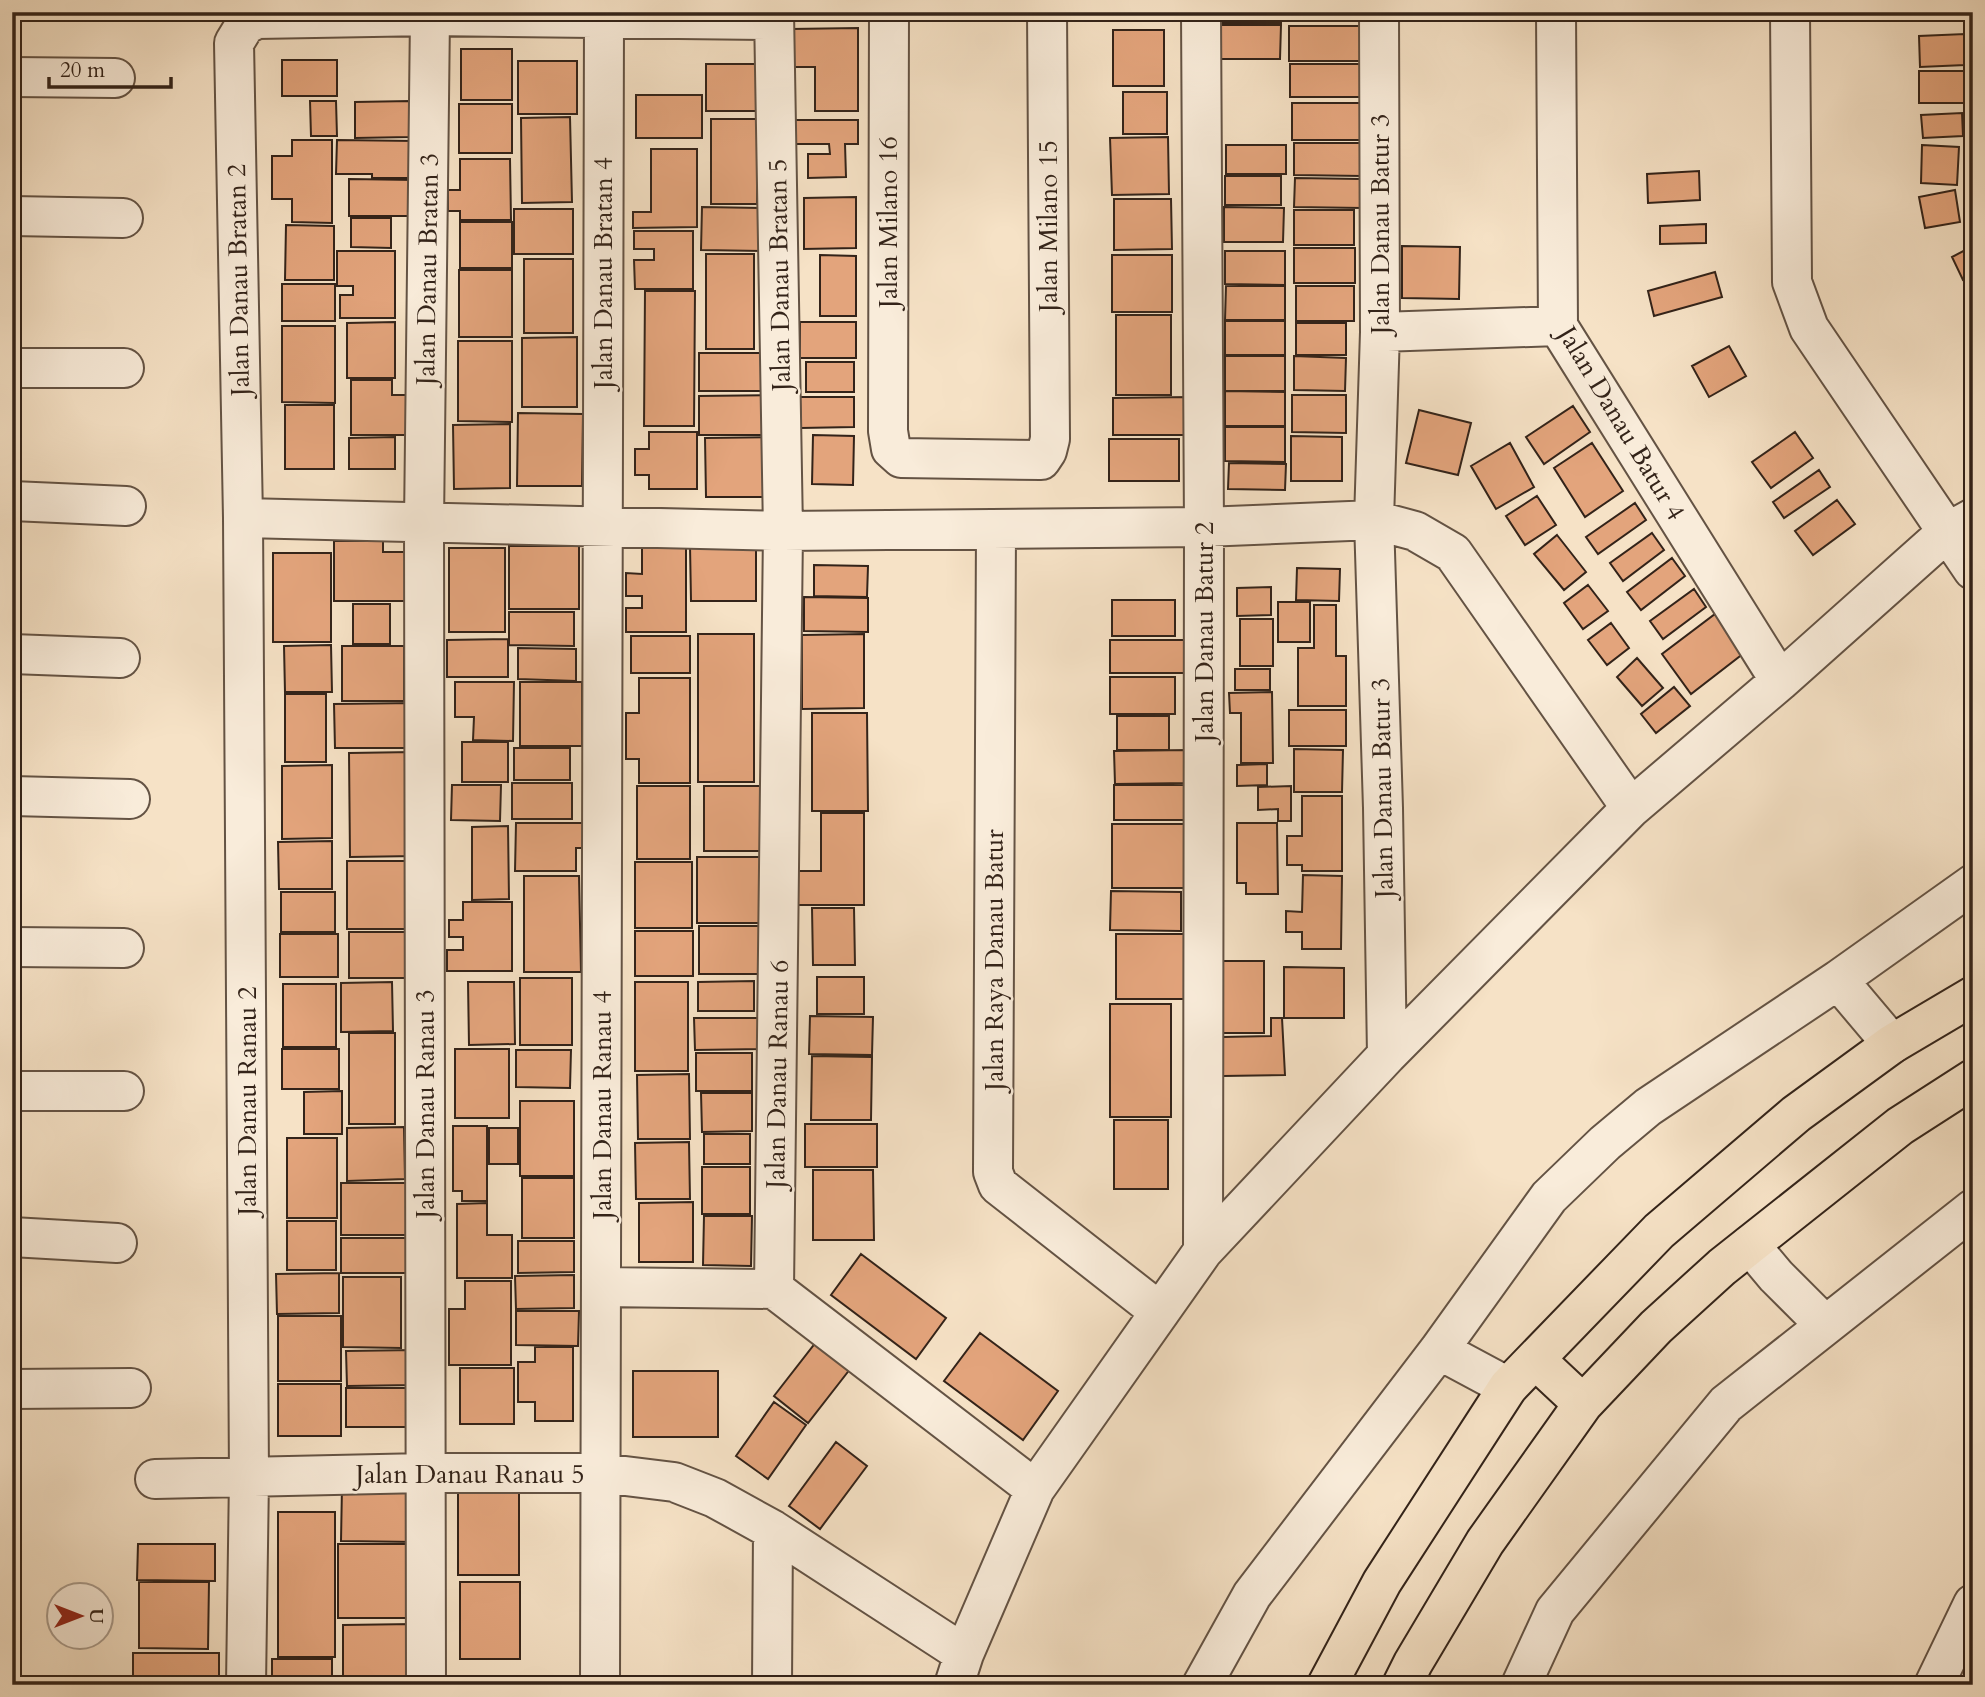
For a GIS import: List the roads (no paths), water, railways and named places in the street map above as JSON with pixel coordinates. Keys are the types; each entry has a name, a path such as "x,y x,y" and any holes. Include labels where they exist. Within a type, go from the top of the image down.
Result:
{"main road":[{"path":"1327,1685 1382,1582 1508,1387 1659,1231 1796,1114 1892,1044 1973,996"},
{"path":"1402,1685 1485,1542 1583,1404 1656,1327 1722,1267 1900,1126 1973,1079"},
{"path":"1535,1359 1583,1404"}],"street":[{"name":"Jalan Milano 16","path":"889,12 888,431 891,449 901,458 1041,460 1047,451 1049,439"},
{"name":"Jalan Milano 15","path":"1047,12 1049,439"},
{"name":"Jalan Danau Batur 2","path":"1202,12 1203,1251"},
{"name":"Jalan Danau Batur 3","path":"1380,12 1380,332 1374,520 1384,822 1387,1055"},
{"name":"Jalan Danau Batur 4","path":"1556,12 1559,326 1780,681"},
{"path":"1790,12 1792,282 1808,328 1960,526 1973,570"},
{"path":"430,16 774,16"},
{"name":"Jalan Danau Bratan 2","path":"243,518 234,43 245,25 257,19 430,16"},
{"name":"Jalan Danau Bratan 3","path":"424,523 430,16"},
{"name":"Jalan Danau Bratan 4","path":"602,16 603,526"},
{"name":"Jalan Danau Bratan 5","path":"774,16 783,531"},
{"path":"12,77 115,78"},
{"path":"12,216 123,218"},
{"path":"1380,332 1559,326"},
{"path":"12,368 124,368"},
{"path":"12,501 126,506"},
{"path":"243,518 783,531 1204,527 1374,520 1415,531 1453,553 1631,808"},
{"name":"Jalan Danau Ranau 2","path":"243,518 249,1477 246,1685"},
{"name":"Jalan Danau Ranau 3","path":"424,523 426,1685"},
{"name":"Jalan Danau Ranau 4","path":"600,1685 603,526"},
{"path":"959,1669 1035,1489 1203,1251 1387,1055 1631,808 1960,526"},
{"name":"Jalan Raya Danau Batur","path":"996,529 993,1172 998,1185 1160,1312"},
{"name":"Jalan Danau Ranau 6","path":"775,1289 783,531"},
{"path":"12,654 120,658"},
{"path":"12,796 130,799"},
{"path":"1202,1685 1252,1595 1439,1350 1549,1197 1605,1143 1648,1107 1838,980 1973,884"},
{"path":"12,947 124,948"},
{"path":"1838,980 1892,1044"},
{"path":"12,1091 124,1091"},
{"path":"1521,1685 1555,1611 1726,1404 1973,1209"},
{"path":"12,1237 117,1243"},
{"path":"1750,1245 1776,1276 1825,1325"},
{"path":"601,1287 775,1289 1035,1489"},
{"path":"1439,1350 1508,1387"},
{"path":"12,1389 131,1388"},
{"name":"Jalan Danau Ranau 5","path":"155,1479 425,1473 601,1473 674,1482 715,1498 773,1530 959,1669"},
{"path":"772,1685 773,1530"},
{"path":"1934,1685 1973,1604"}]}
